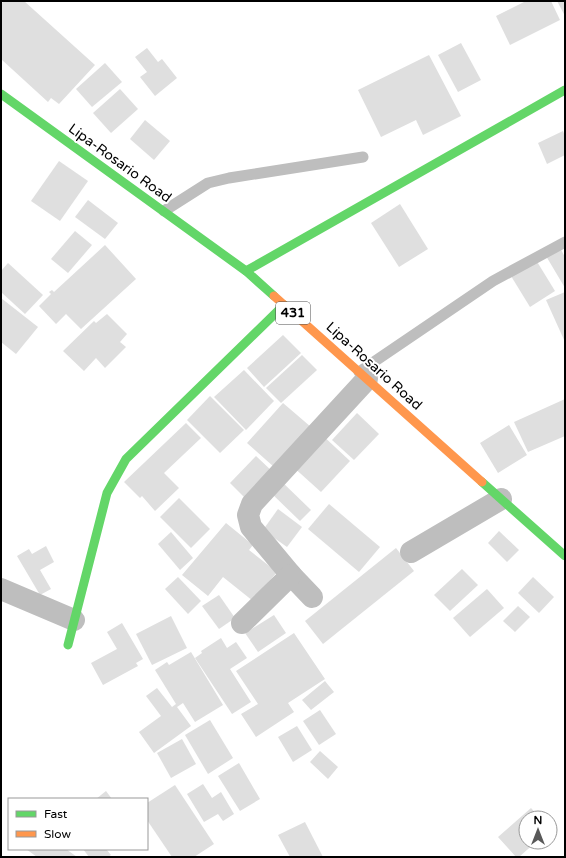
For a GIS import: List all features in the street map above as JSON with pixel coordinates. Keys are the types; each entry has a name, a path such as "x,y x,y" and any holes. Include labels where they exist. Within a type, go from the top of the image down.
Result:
{"street":[{"path":"246,271 565,90"},
{"name":"Lipa-Rosario Road","path":"1,94 246,271 565,556"},
{"path":"68,645 107,494 126,460 284,305"},
{"path":"312,597 291,576 251,527 248,515 252,504 363,376"},
{"path":"411,552 501,498"},
{"path":"242,623 291,576"},
{"path":"1,588 74,620"}],"lane":[{"path":"164,211 208,183 229,178 363,157"},
{"path":"363,376 493,281 565,242"}],"building":[{"path":"4,1 24,1 95,65 59,104 51,98 48,102 1,59 1,4"},
{"path":"526,1 551,1 560,20 510,45 496,16"},
{"path":"557,1 565,1 565,16"},
{"path":"461,43 481,80 458,92 438,55"},
{"path":"147,48 158,62 162,59 177,78 155,96 140,77 147,72 135,57"},
{"path":"429,55 461,116 423,135 416,120 381,137 358,90"},
{"path":"105,63 122,82 92,107 76,89"},
{"path":"120,89 138,109 111,133 93,113"},
{"path":"145,120 170,141 154,160 130,139"},
{"path":"563,131 565,136 565,155 547,164 538,143"},
{"path":"59,161 88,181 60,221 31,201"},
{"path":"88,200 118,223 105,239 75,217"},
{"path":"400,204 428,249 399,267 371,223"},
{"path":"75,231 92,245 68,273 51,259"},
{"path":"105,245 136,279 81,329 66,314 56,324 39,306 51,294 49,292 52,290 54,292"},
{"path":"560,248 565,257 565,288 546,256"},
{"path":"536,260 555,291 530,307 511,276"},
{"path":"8,263 43,295 25,314 1,292 1,271"},
{"path":"565,292 565,342 546,300"},
{"path":"1,298 38,327 16,354 1,342"},
{"path":"107,314 127,334 120,342 126,347 105,368 96,358 84,371 63,351 94,321 96,323"},
{"path":"283,335 301,353 264,387 247,368"},
{"path":"302,355 317,370 281,403 266,388"},
{"path":"244,370 274,401 246,430 214,397"},
{"path":"210,396 244,430 220,453 187,420"},
{"path":"565,399 565,436 528,452 514,422"},
{"path":"283,403 311,427 274,467 247,443"},
{"path":"357,413 379,434 354,460 332,440"},
{"path":"186,423 201,438 164,473 179,488 155,511 142,496 140,498 124,482"},
{"path":"509,425 527,455 498,473 480,443"},
{"path":"320,433 350,461 321,492 291,465"},
{"path":"256,456 274,473 247,500 230,483"},
{"path":"280,480 311,510 300,521 269,491"},
{"path":"179,498 210,529 191,548 160,517"},
{"path":"329,504 380,547 359,572 308,529"},
{"path":"278,509 302,527 287,547 263,530"},
{"path":"226,523 253,545 249,550 277,572 253,601 223,577 208,596 182,575"},
{"path":"499,531 519,550 507,562 488,543"},
{"path":"171,532 193,558 180,570 158,544"},
{"path":"46,546 54,562 40,570 51,589 40,595 17,556 29,549 32,554"},
{"path":"396,548 414,571 323,644 305,621"},
{"path":"462,569 478,585 450,611 434,595"},
{"path":"178,577 201,601 188,614 165,589"},
{"path":"533,577 554,597 539,613 518,593"},
{"path":"487,589 504,608 470,637 453,618"},
{"path":"219,595 235,618 219,629 202,606"},
{"path":"518,606 530,617 515,632 503,621"},
{"path":"274,615 286,633 258,652 245,633"},
{"path":"171,616 187,648 152,665 136,634"},
{"path":"122,623 143,659 136,663 138,666 103,685 91,663 117,649 107,632"},
{"path":"294,633 325,679 288,703 294,712 256,737 241,714 258,704 236,671"},
{"path":"221,638 227,648 236,642 247,658 230,669 251,702 232,714 195,658 202,653 201,651"},
{"path":"191,652 223,705 195,722 183,703 177,707 191,726 154,753 139,732 161,716 146,696 157,688 172,707 176,704 155,670 167,662 169,665"},
{"path":"325,681 334,692 311,710 302,700"},
{"path":"320,710 336,734 319,745 303,721"},
{"path":"210,720 233,758 208,774 185,735"},
{"path":"297,726 312,750 293,762 278,737"},
{"path":"182,739 196,764 171,778 157,753"},
{"path":"320,751 338,767 328,779 310,762"},
{"path":"239,763 260,799 240,811 218,776"},
{"path":"203,784 212,798 221,792 234,814 223,821 218,814 204,822 187,794"},
{"path":"175,785 214,844 194,857 172,857 148,821 148,802"},
{"path":"106,791 111,798 97,798"},
{"path":"518,819 518,850 527,850 519,857 516,857 498,837"},
{"path":"305,822 323,857 290,857 278,835"},
{"path":"27,850 67,850 77,857 37,857"},
{"path":"84,850 107,850 111,855 108,857 89,857"}],"traffic: fast":[{"path":"246,271 565,90"},
{"path":"1,94 246,271 274,296"},
{"path":"68,645 107,493 126,459 284,305"},
{"path":"482,482 565,556"}],"traffic: slow":[{"path":"274,296 482,482"}]}
